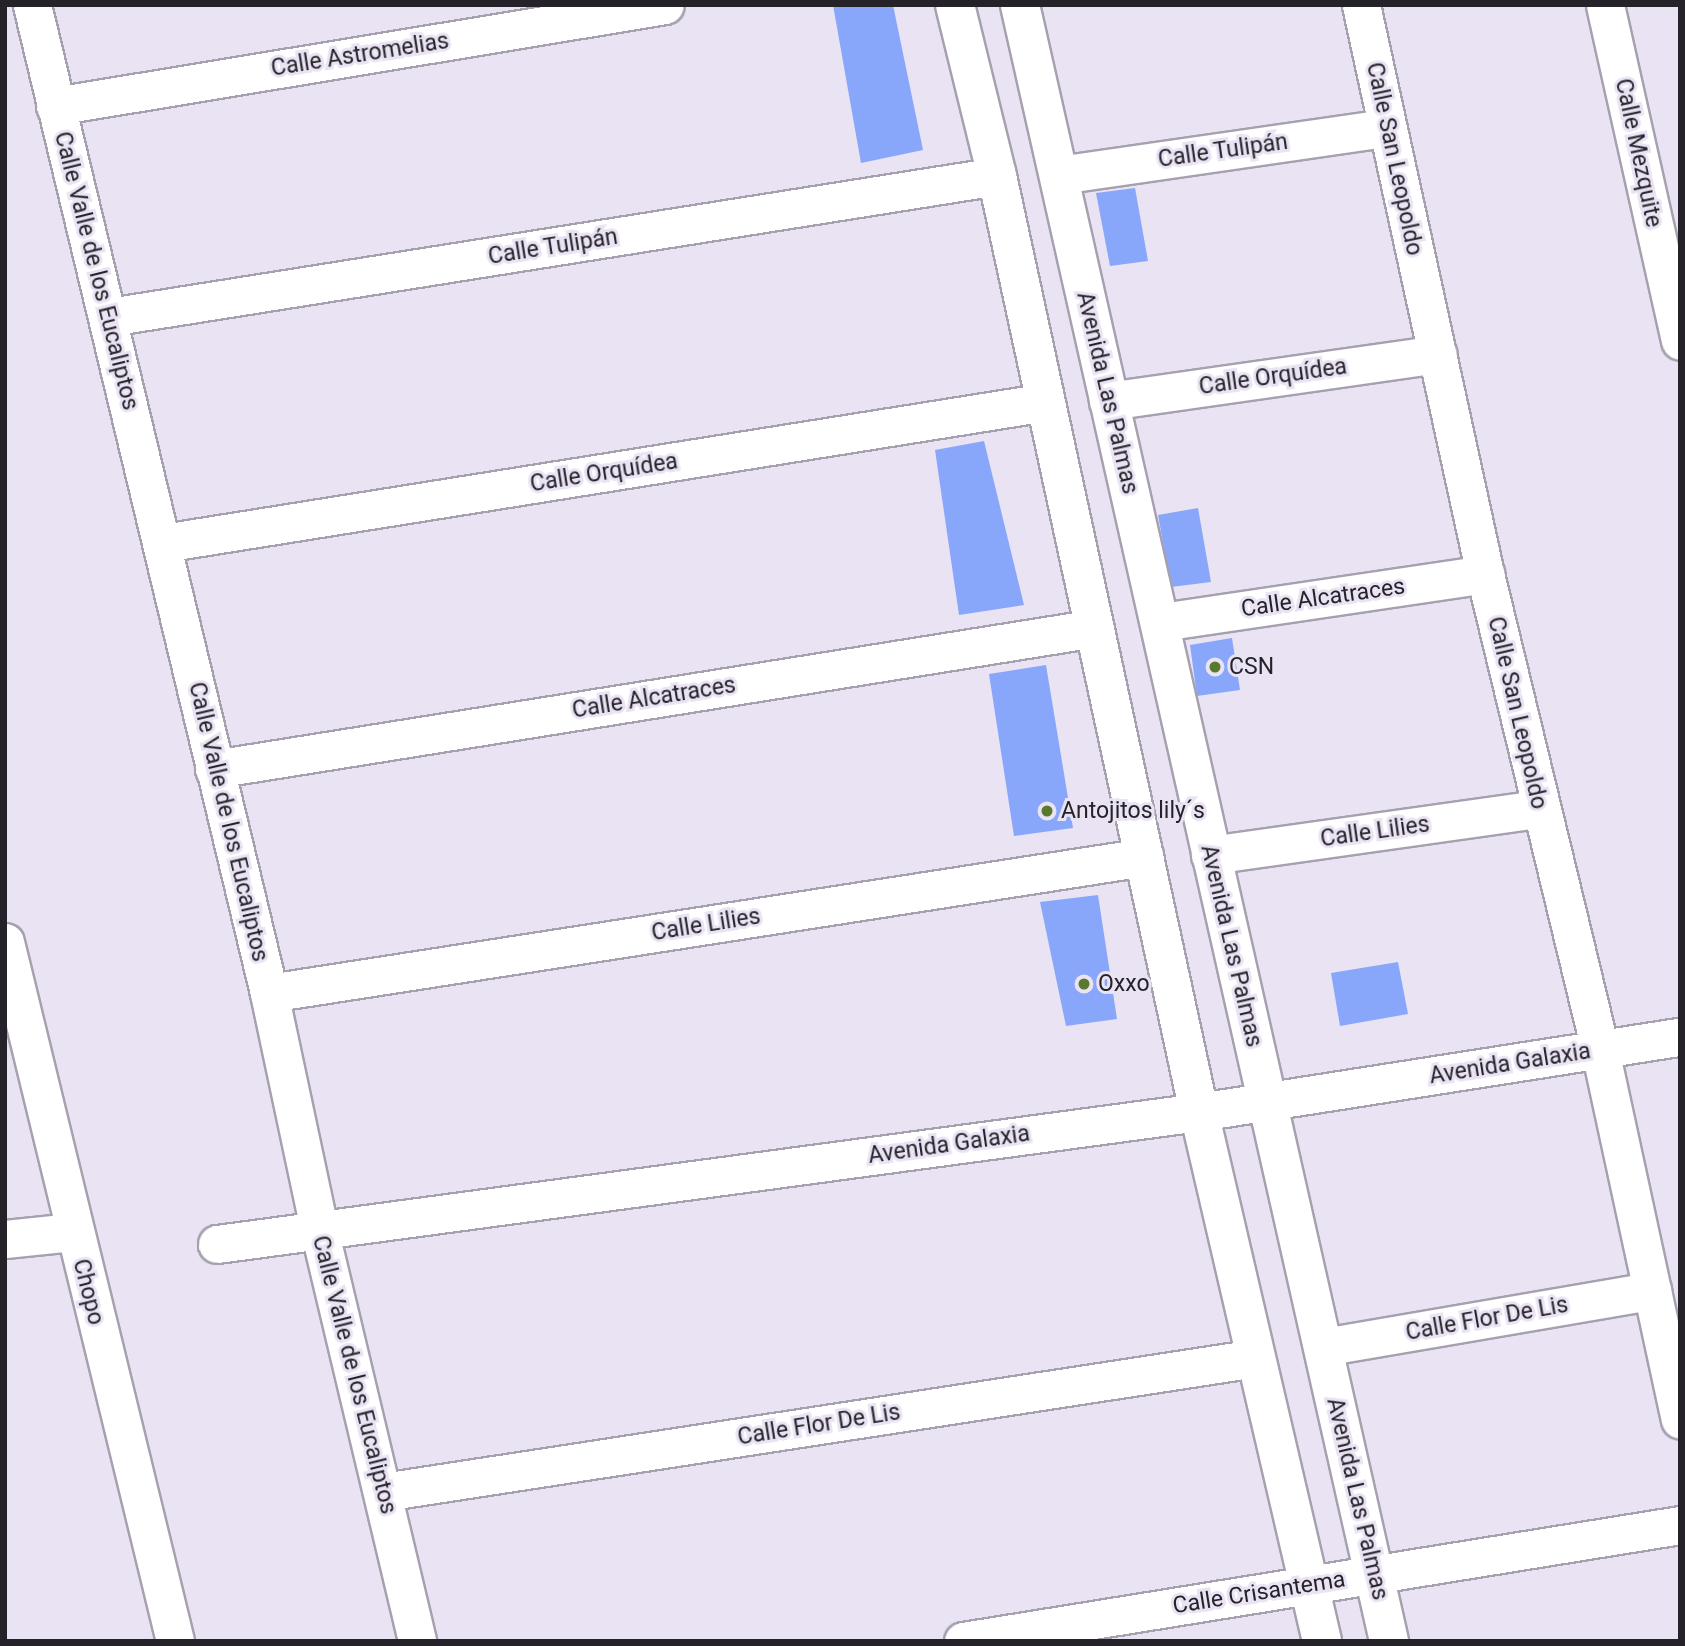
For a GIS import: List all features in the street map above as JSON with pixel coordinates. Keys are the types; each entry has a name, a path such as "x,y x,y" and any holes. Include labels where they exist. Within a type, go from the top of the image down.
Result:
{"street":[{"name":"Calle Valle de los Eucaliptos","path":"32,5 269,993 319,1229 417,1641"},
{"name":"Calle Astromelias","path":"55,106 665,5"},
{"path":"955,5 997,176 1199,1112 1322,1641"},
{"name":"Avenida Las Palmas","path":"1020,5 1389,1641"},
{"name":"Calle San Leopoldo","path":"1361,5 1485,574 1539,808 1600,1050 1680,1419"},
{"name":"Calle Mezquite","path":"1605,5 1665,210 1680,341"},
{"name":"Calle Tulipán","path":"1059,175 1386,128"},
{"name":"Calle Tulipán","path":"109,317 997,176"},
{"name":"Calle Orquídea","path":"1108,401 1437,354"},
{"name":"Calle Orquídea","path":"163,543 1046,402"},
{"name":"Calle Alcatraces","path":"1161,622 1485,574"},
{"name":"Calle Alcatraces","path":"214,769 1095,628"},
{"name":"Calle Lilies","path":"1210,855 1539,808"},
{"name":"Calle Lilies","path":"269,993 1144,857"},
{"name":"Chopo","path":"5,942 73,1232 175,1641"},
{"name":"Avenida Galaxia","path":"218,1244 1199,1112 1680,1037"},
{"path":"5,1239 73,1232"},
{"name":"Calle Flor De Lis","path":"1323,1347 1652,1292"},
{"name":"Calle Flor De Lis","path":"383,1492 1256,1357"},
{"name":"Calle Crisantema","path":"963,1641 1680,1525"}],"building":[{"path":"833,5 893,5 923,150 861,163"},
{"path":"1135,188 1148,261 1110,266 1096,193"},
{"path":"984,441 1024,605 959,615 935,450"},
{"path":"1198,508 1211,582 1171,587 1158,515"},
{"name":"CSN","path":"1232,638 1240,690 1197,696 1190,645"},
{"path":"1046,665 1073,828 1014,836 989,674"},
{"name":"Oxxo","path":"1098,895 1117,1019 1066,1026 1040,902"},
{"path":"1398,962 1408,1014 1340,1026 1331,973"}],"place":[{"name":"CSN","path":"1215,667"},
{"name":"Antojitos lily´s","path":"1047,811"},
{"name":"Oxxo","path":"1084,984"}]}
